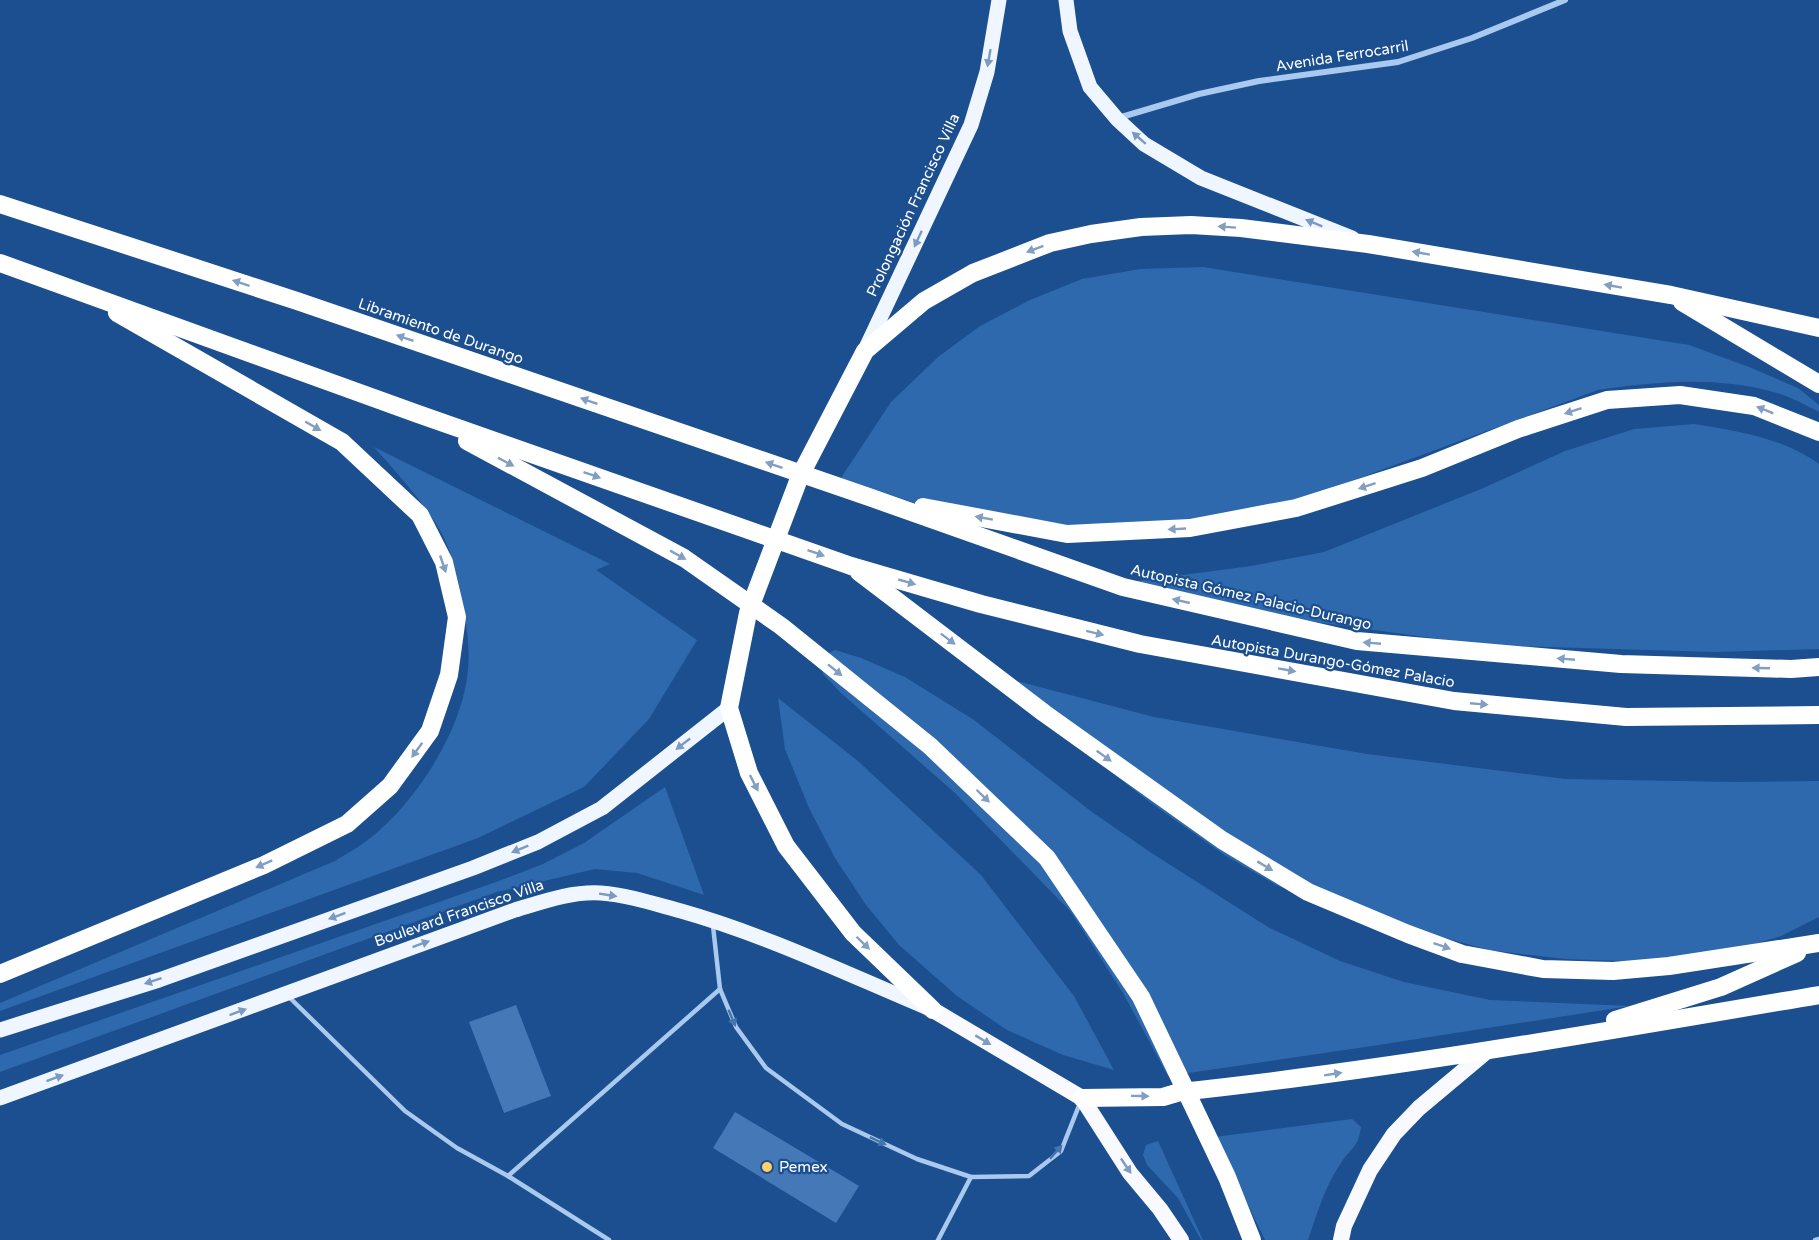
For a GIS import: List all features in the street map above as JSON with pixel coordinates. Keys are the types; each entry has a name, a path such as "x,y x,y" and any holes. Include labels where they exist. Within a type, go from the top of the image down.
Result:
{"highway":[{"name":"Libramiento de Durango","path":"0,204 297,301 868,497"},
{"path":"1181,1240 1160,1209 1130,1173 1082,1098 933,1010 853,933 786,846 749,774 729,708 748,613 800,476 865,351 924,302 972,273 1050,243 1091,234 1141,227 1191,225 1241,228 1368,244 1671,295 1819,328"},
{"path":"0,263 418,414 851,566 1044,713 1212,834 1308,892 1408,934 1462,954 1543,969 1613,971 1669,966 1819,943"},
{"path":"0,974 264,865 347,824 390,786 430,731 449,675 457,617 444,562 420,515 342,442 177,349 82,292"},
{"path":"1671,295 1819,384"},
{"path":"868,497 1067,534 1190,528 1296,508 1422,468 1518,429 1607,400 1680,395 1754,406 1819,432"},
{"path":"418,414 684,558 771,619 930,746 1047,858 1141,997 1227,1177 1252,1240"},
{"name":"Autopista Gómez Palacio-Durango","path":"868,497 1123,587 1357,641 1621,664 1791,669 1819,667"},
{"name":"Autopista Durango-Gómez Palacio","path":"851,566 981,604 1140,644 1454,701 1626,717 1819,715"},
{"path":"1551,1041 1721,987 1819,943"},
{"path":"1082,1098 1163,1097 1180,1092 1313,1077 1418,1060 1487,1052 1819,995"},
{"path":"1341,1240 1344,1226 1370,1170 1394,1134 1419,1108 1487,1052"}],"main road":[{"name":"Prolongación Francisco Villa","path":"865,351 971,125 987,72 999,0"},
{"path":"1066,0 1070,31 1090,87 1144,144 1201,178 1368,244"},
{"path":"0,1030 159,980 473,868 538,842 602,808 729,708"},
{"name":"Boulevard Francisco Villa","path":"0,1098 515,910 560,898 599,893 648,902 713,920 770,941 933,1010"}],"street":[{"name":"Avenida Ferrocarril","path":"1118,118 1199,94 1259,81 1398,62 1472,38 1565,0"}],"lane":[{"path":"713,920 720,989 736,1027 766,1068 842,1124 917,1159 971,1177 1029,1176 1060,1151 1082,1098"},
{"path":"508,1176 720,989"},
{"path":"286,994 405,1111 457,1148 508,1176 609,1240"},
{"path":"938,1240 971,1177"}],"shaded area":[{"path":"1203,267 1689,345 1798,388 1819,405 1819,412 1782,395 1733,384 1665,383 1598,390 1308,497 1183,522 1061,525 986,518 915,503 841,478 891,402 938,357 980,326 1030,300 1082,279 1140,269"},
{"path":"1694,424 1743,433 1775,442 1819,464 1819,649 1714,652 1483,645 1272,616 1099,586 1251,566 1324,552 1481,489 1565,451 1634,429"},
{"path":"374,447 610,564 596,570 697,640 649,719 584,787 478,838 0,1011 0,1003 335,861 365,842 387,824 420,785 447,740 464,693 469,662 467,630 457,575 442,534 415,495"},
{"path":"835,650 861,658 905,677 974,720 1092,812 1150,852 1268,927 1340,961 1404,982 1490,1000 1630,1006 1168,1076 1123,993 1071,912 955,793 841,693 823,674 820,657"},
{"path":"994,675 1154,717 1367,754 1565,779 1819,781 1819,917 1781,936 1725,953 1653,962 1565,959 1489,950 1416,930 1278,886 1226,856 1151,803 1080,748"},
{"path":"778,698 858,761 981,875 1074,996 1114,1070 1063,1055 1007,1030 957,996 899,945 866,905 835,858 809,808 785,749"},
{"path":"665,787 704,895 637,873 595,869 497,892 0,1072 0,1055 543,864 584,843"},
{"path":"1352,1119 1361,1127 1358,1140 1330,1181 1308,1240 1265,1240 1215,1137"},
{"path":"1158,1141 1203,1240 1178,1198 1147,1165 1143,1155 1146,1145"}],"building":[{"path":"516,1005 551,1096 504,1113 469,1022"},
{"path":"735,1112 859,1186 836,1223 713,1148"}],"place":[{"name":"Pemex","path":"767,1167"}]}
